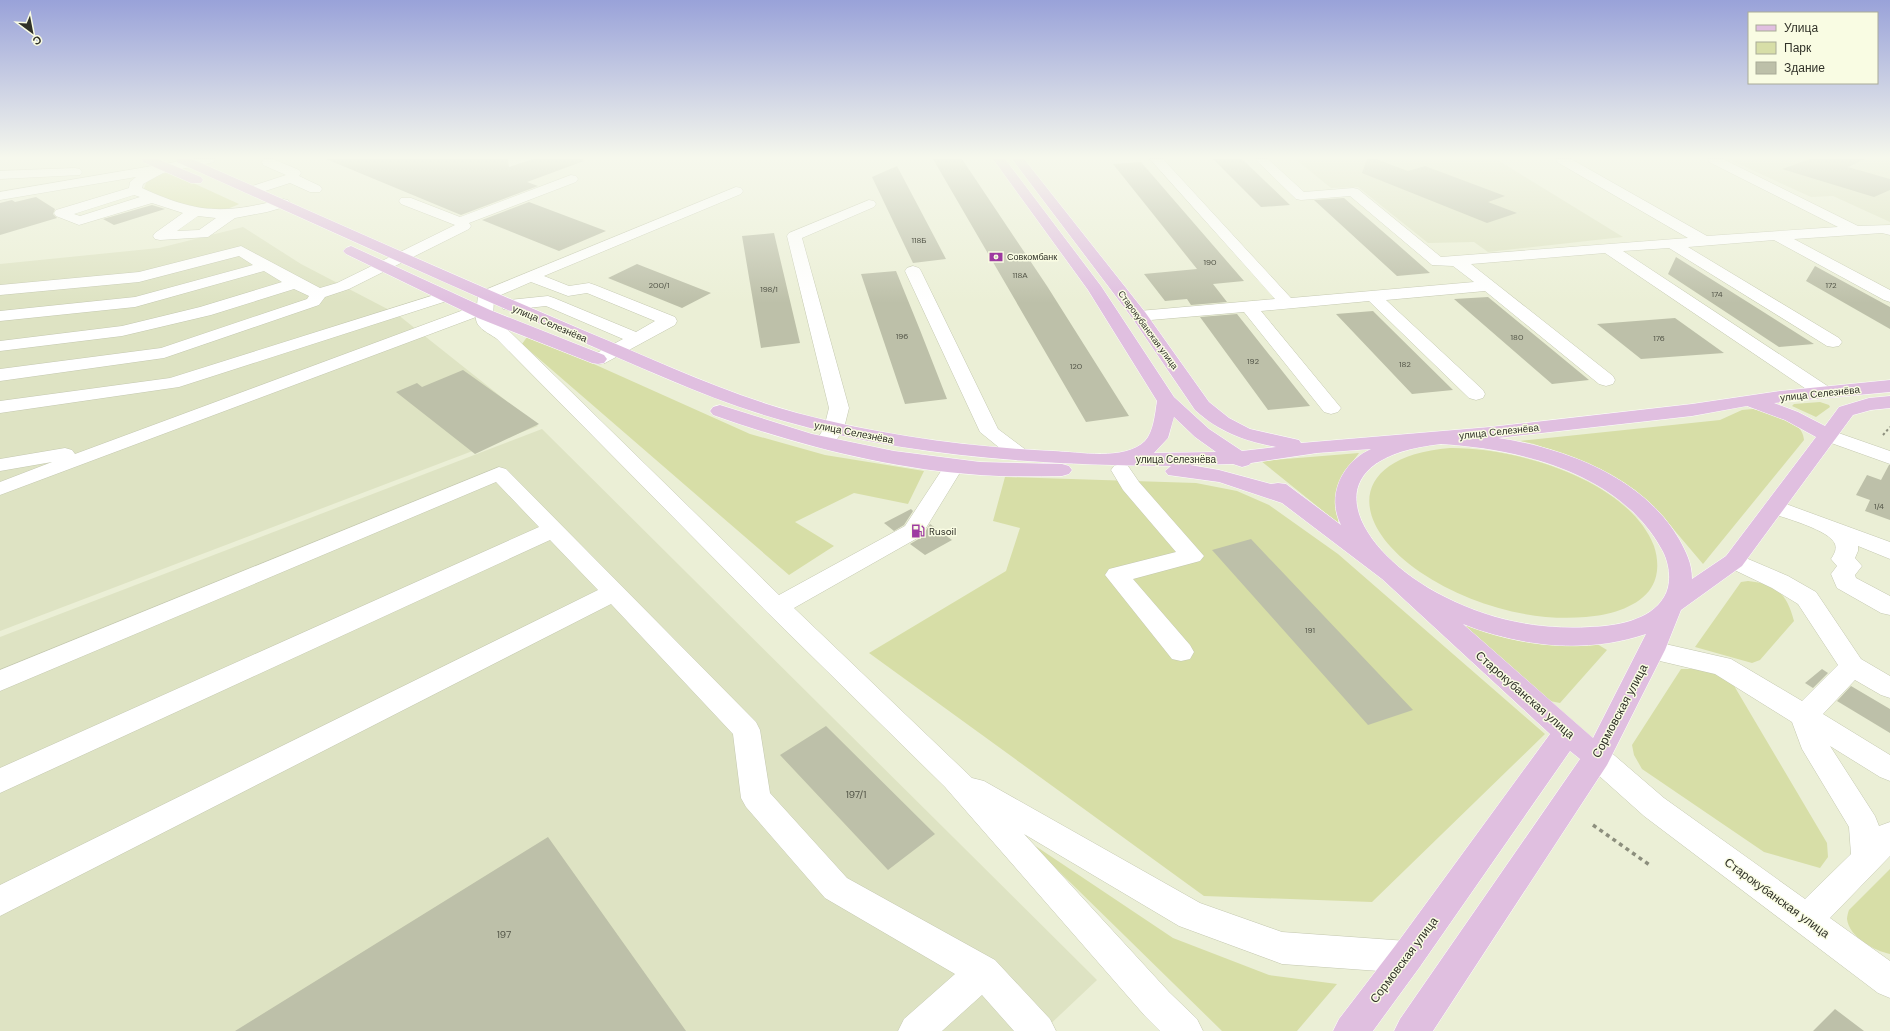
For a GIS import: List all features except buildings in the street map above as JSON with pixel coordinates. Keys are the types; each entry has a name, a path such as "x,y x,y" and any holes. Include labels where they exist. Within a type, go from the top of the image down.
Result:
{"main road":[{"path":"256,207 283,220"},
{"name":"улица Селезнёва","path":"292,207 401,257 482,306 539,336 607,355"},
{"name":"Старокубанская улица","path":"1034,207 1095,290 1167,401 1202,433 1239,458 1390,573 1567,733 1597,757"},
{"name":"Старокубанская улица","path":"1055,207 1139,316 1196,397 1211,414 1234,430 1255,438 1315,448"},
{"name":"улица Селезнёва","path":"340,246 447,296 482,306 509,305 607,355 686,398 750,422 830,436 954,466 1019,470 1239,458 1315,448 1423,440 1695,409 1822,391 1890,386"},
{"path":"1119,465 1142,452 1160,437 1167,401"},
{"path":"1671,604 1680,588 1681,578 1678,559 1662,529 1654,520 1622,493 1583,470 1554,458 1525,449 1473,440 1423,440 1391,447 1372,455 1352,473 1346,488 1344,496 1346,514 1354,533 1368,553 1390,573 1416,591 1464,615 1500,627 1548,636 1589,637 1620,633 1656,619 1671,604 1734,561 1827,436 1796,417 1768,406 1743,401"},
{"name":"улица Селезнёва","path":"1827,436 1846,411 1869,404 1890,402"},
{"name":"улица Селезнёва","path":"830,436 892,440 953,448 1193,472 1251,484 1290,498"},
{"name":"Сормовская улица","path":"1412,1031 1597,757 1652,650 1671,604"},
{"name":"Сормовская улица","path":"1351,1031 1407,958 1567,733"}],"street":[{"path":"80,207 61,213 79,221 123,207"},
{"path":"179,207 193,212 231,214 262,210 271,207"},
{"path":"0,375 164,353 313,302 319,294 343,286 464,226 460,222 422,207"},
{"path":"460,222 498,207"},
{"path":"0,489 482,306 530,276 697,207"},
{"path":"830,436 839,408 794,236 862,207"},
{"path":"1200,207 1287,303"},
{"path":"1371,207 1437,262 1855,230 1885,228 1890,231"},
{"path":"1645,207 1704,241"},
{"path":"1810,207 1855,230"},
{"path":"193,212 160,236 203,234 231,214"},
{"path":"1777,236 1890,297"},
{"path":"1671,243 1833,342"},
{"path":"1608,248 1822,391"},
{"path":"0,290 139,277 241,251 295,283 319,294"},
{"path":"1457,261 1606,380"},
{"path":"0,316 135,302 202,286 266,266"},
{"path":"912,271 990,432 1018,454"},
{"path":"530,276 568,292 588,288 669,322 607,355"},
{"path":"0,346 122,332 205,311 295,283"},
{"path":"1139,316 1488,286"},
{"path":"0,407 172,382 447,296"},
{"path":"1373,296 1476,394"},
{"path":"509,305 548,301 638,339"},
{"path":"482,306 484,322 503,334 777,607 955,779 1157,1004 1185,1031"},
{"path":"1248,306 1331,408"},
{"name":"улица Селезнёва","path":"514,346 515,339 519,336 532,333 539,336"},
{"path":"1827,436 1890,458"},
{"path":"0,465 112,446"},
{"path":"1119,465 1130,485 1192,556 1117,575 1181,652"},
{"path":"777,607 913,531 954,466"},
{"path":"0,681 499,472 746,730 756,798 836,888 983,972 1038,1031"},
{"path":"1775,507 1834,530 1846,532 1890,551"},
{"path":"0,781 554,529"},
{"path":"1834,530 1846,541 1847,551 1843,559 1850,566"},
{"path":"1890,559 1874,555 1859,559 1843,574 1846,582 1890,607"},
{"path":"1734,561 1780,582 1807,598 1852,666 1890,688"},
{"path":"0,901 614,592"},
{"path":"1652,650 1722,666 1890,769"},
{"path":"1804,716 1852,666"},
{"path":"1804,716 1812,741 1864,825 1867,859"},
{"name":"Старокубанская улица","path":"1597,757 1654,807 1890,981"},
{"path":"955,779 1190,915 1282,948 1407,958"},
{"path":"1807,919 1890,834"},
{"path":"916,1031 983,972"}],"path":[{"path":"1593,825 1651,866"}],"shaded area":[{"path":"1383,207 1574,207 1623,237 1488,252 1474,242 1428,243"},
{"path":"1857,207 1890,207 1890,222"},
{"path":"243,227 301,264 397,314 538,426 0,631 0,264 159,248"},
{"path":"542,429 1097,980 1043,1031 0,1031 0,637"}],"green space":[{"path":"191,207 230,207 216,210 204,210"},
{"path":"527,337 538,339 750,434 825,455 924,471 908,504 854,493 795,522 834,546 789,575 522,344"},
{"path":"1820,402 1829,405 1830,407 1816,417 1792,406 1794,404"},
{"path":"1753,409 1768,412 1792,422 1802,433 1804,440 1703,564 1664,518 1579,460 1534,444 1520,441 1720,420 1742,410"},
{"path":"1450,448 1476,449 1505,453 1536,461 1595,485 1620,502 1640,523 1654,546 1657,558 1657,569 1655,581 1649,591 1628,607 1612,613 1586,617 1543,617 1478,602 1438,583 1420,572 1395,552 1379,531 1371,512 1370,493 1378,477 1394,463 1418,453"},
{"path":"1359,453 1342,476 1338,495 1338,523 1261,461"},
{"path":"1005,477 1196,483 1237,491 1269,505 1338,554 1545,734 1372,902 1204,896 869,653 1006,571 1020,528 993,521"},
{"path":"1741,582 1758,582 1779,592 1788,604 1794,621 1760,660 1752,663 1695,647"},
{"path":"1471,623 1597,644 1607,650 1560,703 1550,701 1462,630"},
{"path":"1681,669 1702,670 1716,673 1722,675 1733,684 1827,843 1828,857 1820,868 1764,852 1642,769 1634,755 1632,745"},
{"path":"1028,841 1173,938 1269,975 1337,984 1297,1031 1222,1031"},
{"path":"1890,869 1890,954 1877,950 1864,942 1852,932 1847,919 1849,910"}],"place":[{"name":"Совкомбанк","path":"996,257"},
{"name":"Rusoil","path":"918,531"}]}
